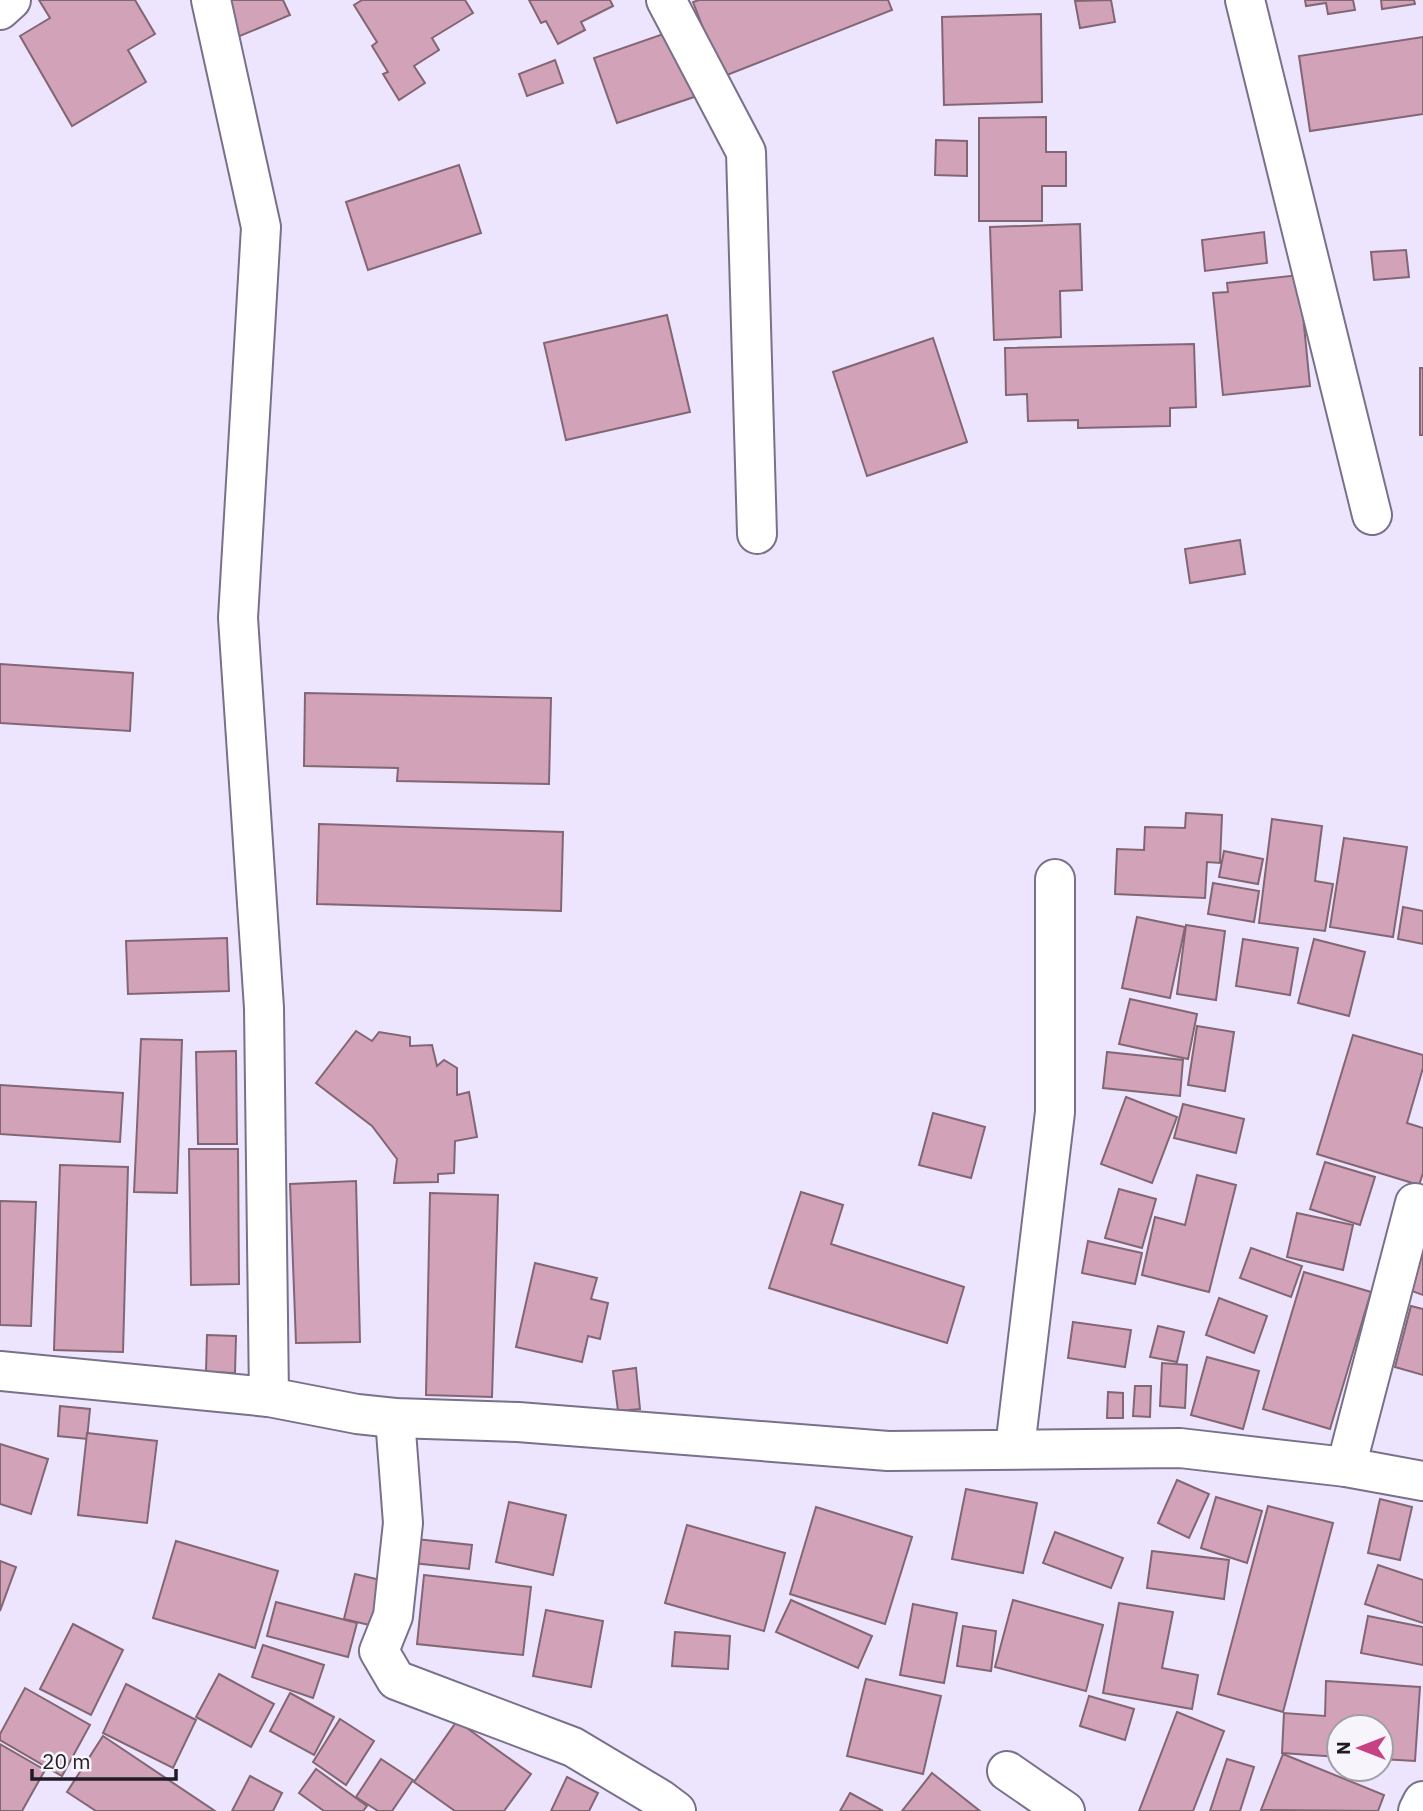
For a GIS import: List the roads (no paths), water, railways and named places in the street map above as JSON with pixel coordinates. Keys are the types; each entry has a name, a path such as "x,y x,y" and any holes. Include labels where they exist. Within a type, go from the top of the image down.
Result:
{"street":[{"path":"0,9 10,0"},
{"path":"211,0 261,227 238,618 264,1008 269,1397"},
{"path":"666,0 746,152 757,534"},
{"path":"1245,0 1372,515"},
{"path":"1015,1448 1055,1112 1055,879"},
{"path":"1346,1466 1415,1203"},
{"path":"0,1371 269,1397 357,1414 395,1418 518,1422 888,1451 1180,1448 1346,1466 1423,1481"},
{"path":"395,1418 403,1523 393,1616 379,1651 396,1680 573,1747 676,1811"},
{"path":"1007,1771 1065,1811"},
{"path":"1418,1811 1423,1801"}]}
